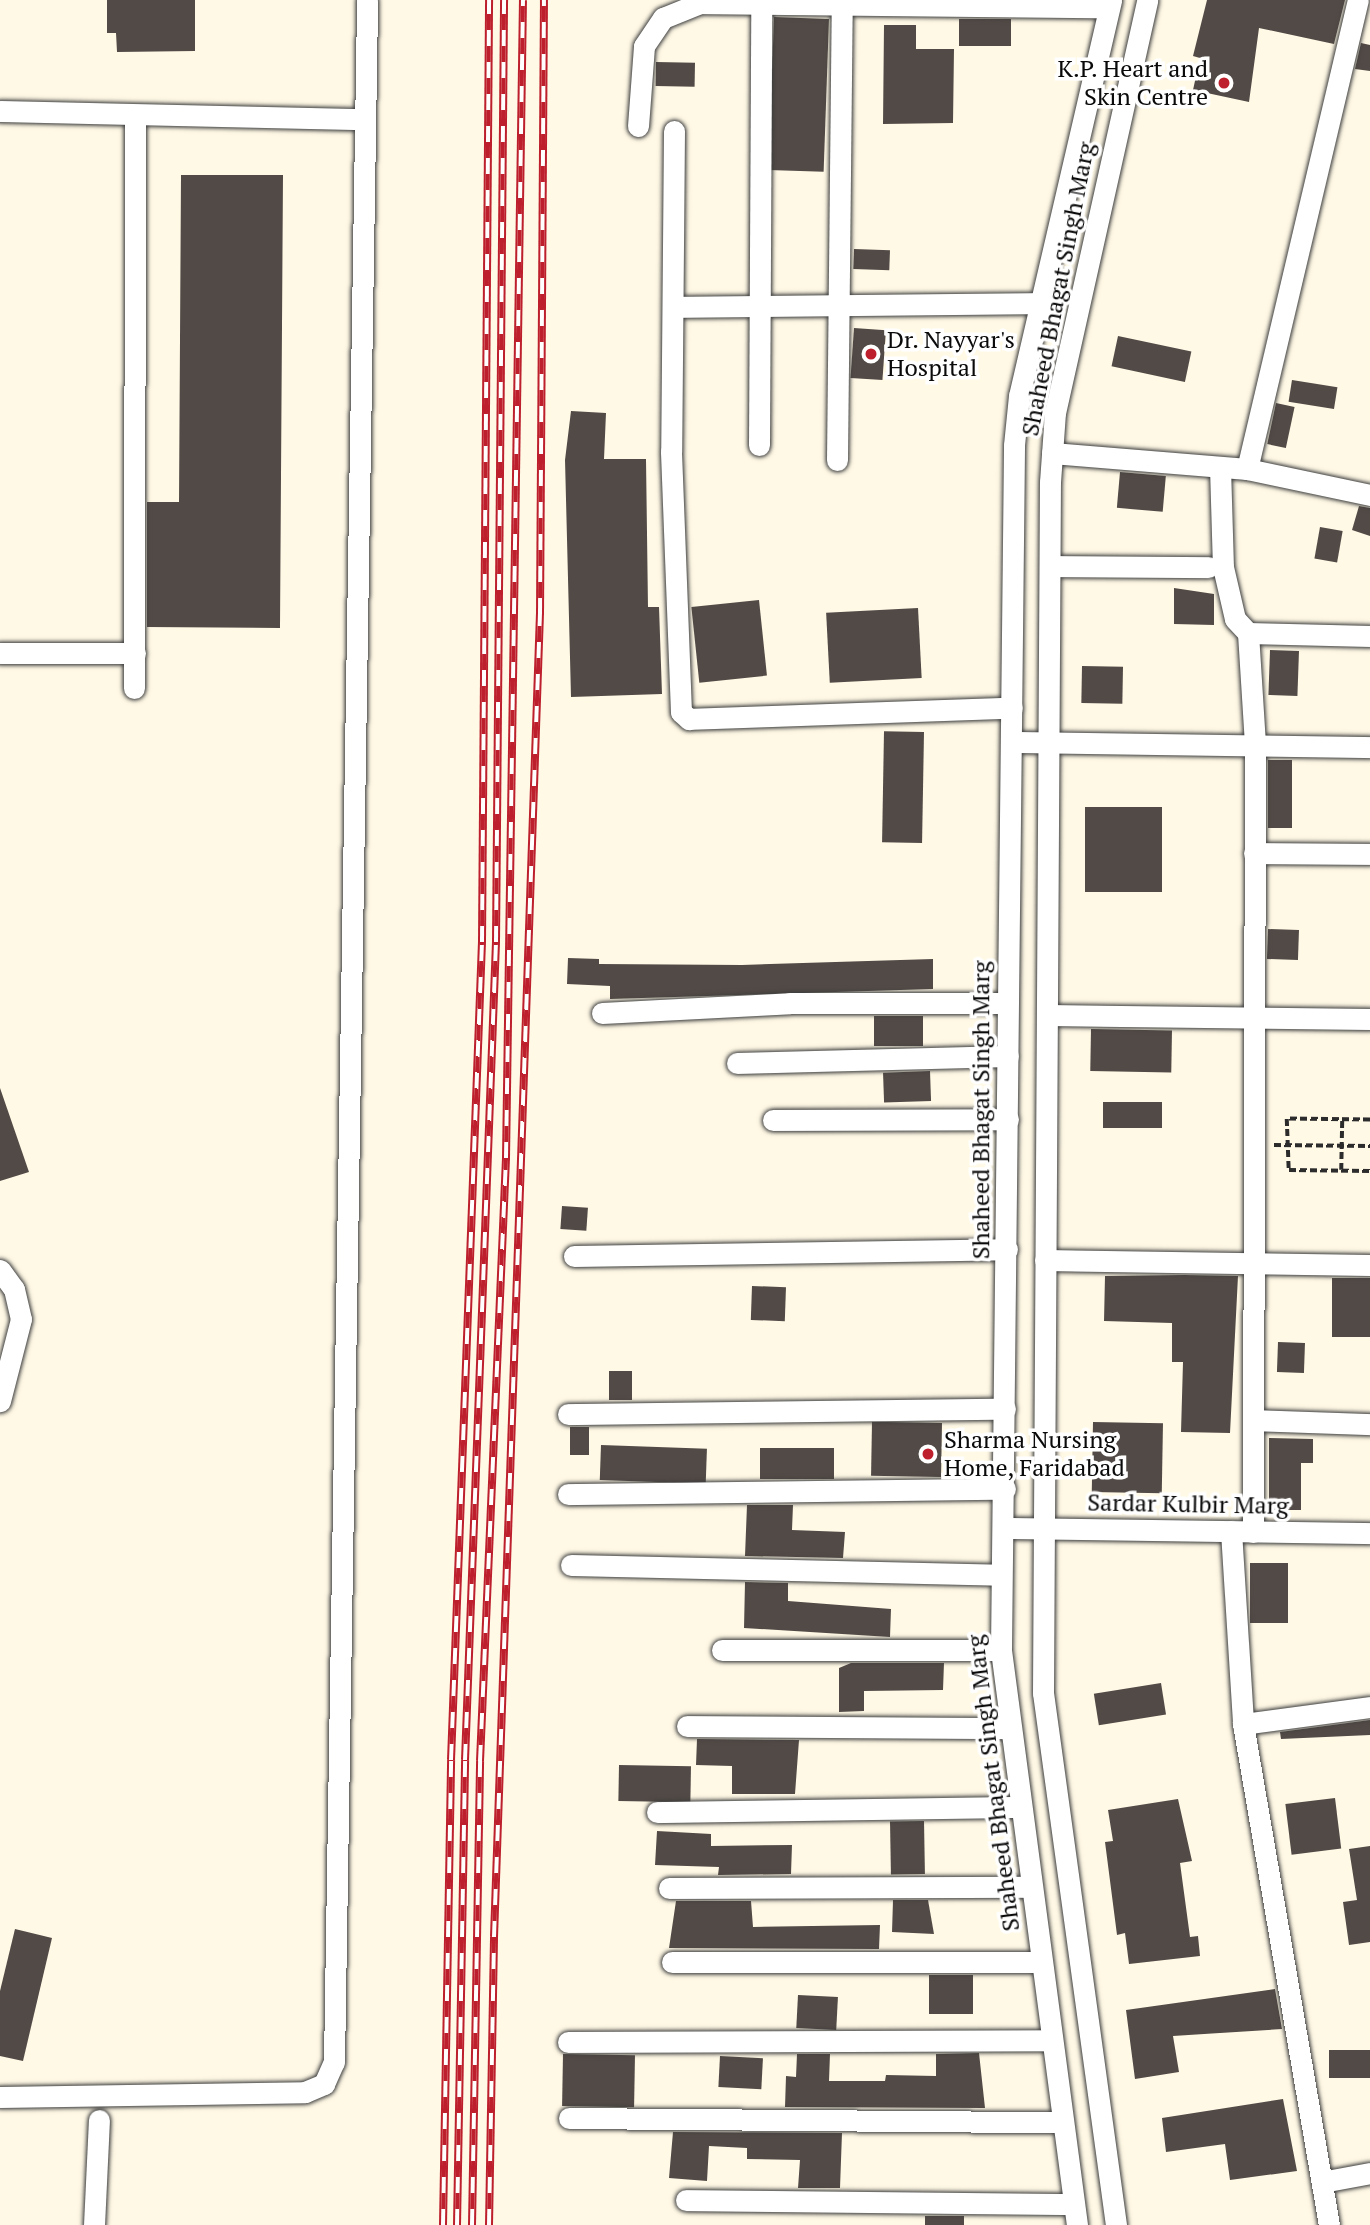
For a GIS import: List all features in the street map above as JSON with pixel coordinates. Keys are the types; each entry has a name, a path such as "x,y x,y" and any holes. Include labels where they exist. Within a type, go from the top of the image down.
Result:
{"street":[{"path":"0,2097 305,2092 324,2084 334,2062 367,0"},
{"path":"759,445 757,306 761,0"},
{"path":"638,126 644,47 663,18 679,4 761,0 1110,4"},
{"name":"Shaheed Bhagat Singh Marg","path":"1116,2225 1043,1693 1041,1529 1052,453 1055,412 1147,0"},
{"path":"1247,469 1358,0"},
{"path":"837,460 842,1"},
{"name":"Shaheed Bhagat Singh Marg","path":"1075,2215 1019,1807 1001,1650 1005,1489 1007,1003 1014,446 1041,303 1110,4"},
{"path":"0,111 365,119"},
{"path":"134,688 135,115"},
{"path":"674,131 671,452 684,717 1012,708"},
{"path":"674,307 839,308 1041,303"},
{"path":"1052,453 1247,469 1370,495"},
{"path":"1220,467 1223,566 1235,619 1248,633 1255,743 1251,1020 1256,1262 1253,1532"},
{"path":"1051,566 1208,566"},
{"path":"1248,633 1370,636"},
{"path":"0,653 135,653"},
{"path":"1011,742 1255,743 1370,747"},
{"path":"1254,853 1370,853"},
{"path":"602,1013 790,1003 1007,1003"},
{"path":"1046,1015 1251,1020 1370,1019"},
{"path":"737,1063 1008,1056"},
{"path":"773,1120 1008,1119"},
{"path":"574,1256 1007,1249"},
{"path":"1045,1259 1370,1265"},
{"path":"0,1270 14,1289 21,1319 0,1401"},
{"path":"568,1414 1005,1409"},
{"path":"1254,1420 1370,1424"},
{"path":"568,1494 1005,1489"},
{"name":"Sardar Kulbir Marg","path":"1004,1528 1370,1533"},
{"path":"1231,1531 1243,1724 1329,2225"},
{"path":"571,1565 1002,1575"},
{"path":"722,1650 1001,1650"},
{"path":"1243,1724 1370,1707"},
{"path":"687,1726 1009,1728"},
{"path":"657,1812 1019,1807"},
{"path":"669,1888 1030,1887"},
{"path":"672,1962 1041,1962"},
{"path":"568,2042 1052,2040"},
{"path":"569,2118 1063,2122"},
{"path":"94,2225 99,2120"},
{"path":"1322,2182 1370,2173"},
{"path":"686,2200 1075,2215"}],"path":[{"path":"1370,1120 1287,1119 1289,1170 1370,1171"},
{"path":"1341,1170 1342,1119"},
{"path":"1254,1144 1370,1146"}],"building":[{"path":"107,0 195,0 195,51 117,52 116,33 107,33"},
{"path":"1207,0 1345,0 1334,44 1259,28 1249,102 1193,90 1200,58 1193,56"},
{"path":"774,17 829,19 824,172 769,170"},
{"path":"959,19 1011,19 1011,46 959,46"},
{"path":"884,25 916,25 916,49 954,49 953,123 883,124"},
{"path":"1361,43 1370,45 1370,71 1355,69"},
{"path":"656,62 695,63 695,87 656,86"},
{"path":"181,175 283,175 280,628 147,627 147,502 179,502"},
{"path":"854,249 890,250 889,270 853,269"},
{"path":"854,328 886,330 882,380 851,378"},
{"path":"1118,336 1191,352 1185,382 1112,366"},
{"path":"1292,380 1337,387 1334,409 1289,402"},
{"path":"1276,403 1295,407 1286,448 1267,444"},
{"path":"571,411 606,413 604,459 646,459 648,607 659,607 662,694 571,697 565,460"},
{"path":"1120,472 1166,476 1163,512 1117,508"},
{"path":"1359,506 1370,508 1370,536 1352,530"},
{"path":"1320,527 1343,531 1337,563 1314,559"},
{"path":"1174,588 1214,594 1214,625 1174,624"},
{"path":"759,600 767,676 699,683 691,607"},
{"path":"918,608 922,678 830,683 826,613"},
{"path":"1270,650 1299,651 1297,696 1268,695"},
{"path":"1082,666 1123,667 1122,704 1081,703"},
{"path":"884,731 924,732 922,843 882,842"},
{"path":"1268,760 1292,760 1292,828 1268,828"},
{"path":"1085,807 1162,807 1162,892 1085,892"},
{"path":"1268,929 1299,930 1298,960 1267,959"},
{"path":"568,958 599,959 599,964 742,965 933,959 933,989 610,999 610,986 567,984"},
{"path":"874,1016 923,1016 923,1046 874,1046"},
{"path":"1091,1029 1172,1030 1171,1072 1090,1071"},
{"path":"930,1071 931,1101 884,1103 883,1073"},
{"path":"0,1088 29,1172 0,1181"},
{"path":"1103,1102 1162,1102 1162,1128 1103,1128"},
{"path":"562,1206 588,1208 586,1231 560,1229"},
{"path":"1105,1276 1238,1276 1230,1433 1181,1432 1183,1362 1172,1362 1172,1323 1104,1321"},
{"path":"1332,1278 1370,1278 1370,1337 1332,1337"},
{"path":"752,1286 786,1287 785,1321 751,1320"},
{"path":"1278,1342 1305,1343 1304,1373 1277,1372"},
{"path":"609,1371 632,1371 632,1400 609,1400"},
{"path":"872,1422 942,1423 941,1477 871,1476"},
{"path":"1093,1422 1163,1423 1162,1493 1092,1492"},
{"path":"570,1427 589,1427 589,1455 570,1455"},
{"path":"1269,1438 1313,1439 1313,1463 1301,1463 1301,1510 1269,1510"},
{"path":"601,1445 707,1449 706,1484 600,1480"},
{"path":"760,1448 834,1448 834,1479 760,1479"},
{"path":"747,1505 793,1505 792,1530 845,1532 843,1558 745,1556"},
{"path":"1250,1563 1288,1563 1288,1623 1250,1623"},
{"path":"745,1582 788,1583 788,1601 891,1609 890,1637 744,1628"},
{"path":"851,1663 944,1663 943,1690 864,1691 864,1711 839,1712 839,1668"},
{"path":"1161,1683 1166,1715 1099,1725 1094,1694"},
{"path":"1370,1720 1370,1735 1281,1739 1280,1732"},
{"path":"697,1739 799,1740 795,1794 732,1794 732,1766 696,1765"},
{"path":"619,1765 691,1766 690,1802 618,1801"},
{"path":"1335,1798 1341,1849 1292,1855 1285,1804"},
{"path":"1178,1799 1192,1861 1180,1863 1190,1937 1198,1936 1200,1956 1129,1964 1125,1933 1117,1935 1105,1842 1113,1841 1108,1810"},
{"path":"924,1821 925,1874 891,1875 890,1822"},
{"path":"657,1831 711,1834 711,1846 792,1845 791,1874 718,1875 719,1867 655,1865"},
{"path":"1370,1846 1370,1942 1349,1945 1343,1902 1357,1900 1349,1849"},
{"path":"893,1900 928,1900 934,1934 892,1932"},
{"path":"676,1901 751,1901 753,1927 880,1925 879,1949 669,1948"},
{"path":"15,1929 52,1938 23,2061 0,2056 0,1991"},
{"path":"929,1975 973,1975 973,2014 929,2014"},
{"path":"1275,1989 1282,2029 1173,2036 1179,2072 1135,2079 1126,2010"},
{"path":"798,1995 838,1997 836,2030 796,2028"},
{"path":"1329,2050 1370,2050 1370,2078 1329,2078"},
{"path":"979,2053 985,2108 785,2107 786,2076 796,2077 797,2054 830,2054 829,2081 885,2081 886,2075 936,2076 936,2054"},
{"path":"563,2054 635,2055 634,2107 562,2106"},
{"path":"720,2056 763,2058 761,2089 718,2087"},
{"path":"1283,2099 1297,2171 1230,2180 1225,2144 1166,2152 1162,2118"},
{"path":"673,2132 842,2133 840,2188 798,2188 800,2160 747,2159 747,2148 709,2146 707,2181 669,2178"},
{"path":"925,2216 964,2216 964,2225 925,2225"}],"railway":[{"path":"443,2225 451,1760 482,942 489,0"},
{"path":"457,2225 465,1760 496,942 504,0"},
{"path":"472,2225 480,1761 506,1158 523,0"},
{"path":"489,2225 494,1937 540,614 544,0"}],"place":[{"name":"K.P. Heart and Skin Centre","path":"1224,83"},
{"name":"Dr. Nayyar's Hospital","path":"871,354"},
{"name":"Sharma Nursing Home, Faridabad","path":"928,1454"}]}
